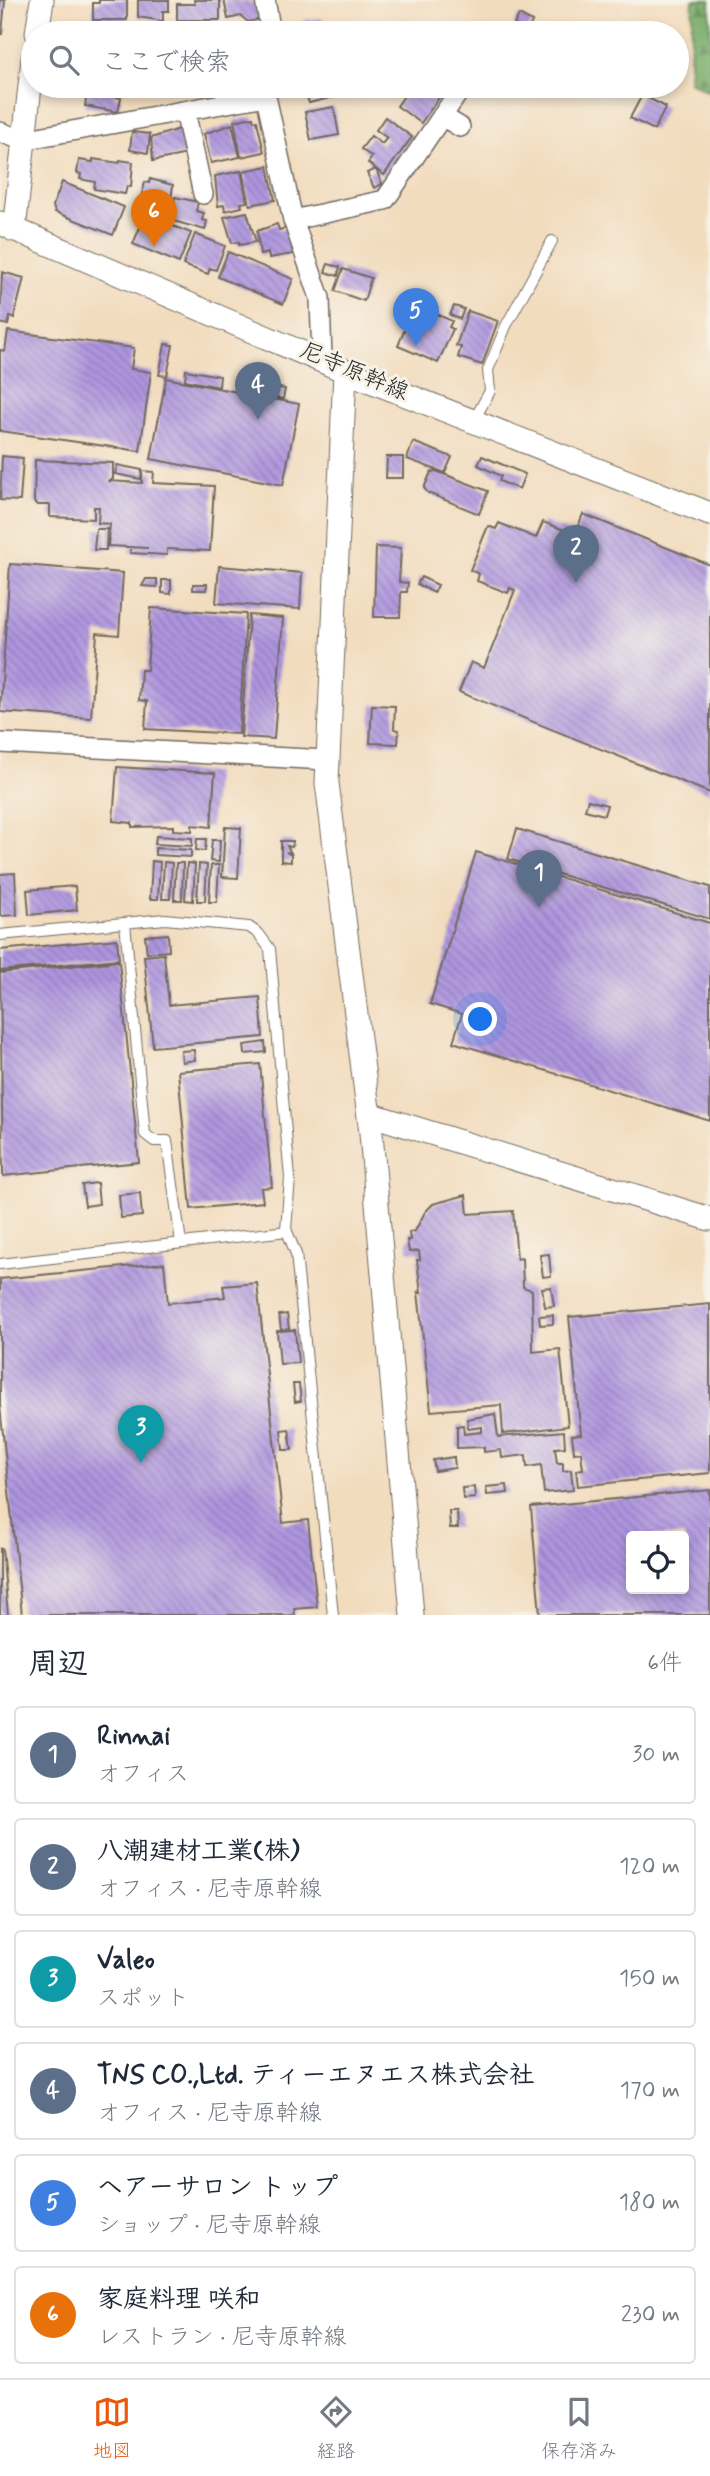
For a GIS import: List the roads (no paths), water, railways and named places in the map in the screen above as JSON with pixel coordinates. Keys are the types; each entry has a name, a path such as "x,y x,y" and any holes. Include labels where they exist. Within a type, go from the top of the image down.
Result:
{"street":[{"path":"39,21 42,0"},
{"path":"265,0 269,21"},
{"path":"7,226 28,98"},
{"path":"0,132 22,140 185,111 238,98"},
{"path":"268,98 293,219 320,298 323,359"},
{"path":"293,219 397,199 454,98"},
{"path":"185,111 189,170 202,194"},
{"path":"442,116 460,127"},
{"name":"尼寺原幹線","path":"7,226 323,359 345,371 474,419 710,514"},
{"path":"345,371 327,783 369,1114 412,1615"},
{"path":"0,743 327,760"},
{"path":"369,1114 710,1219"}],"lane":[{"path":"474,419 490,391 488,370 506,326 552,241"},
{"path":"0,935 165,919 249,927 260,934 270,949 290,1178 287,1231 296,1254 333,1615"},
{"path":"125,923 145,1134 154,1141 167,1141 181,1244"},
{"path":"0,1264 287,1231"}],"place":[{"name":"家庭料理 咲和","path":"154,247"},
{"name":"ヘアーサロン トップ","path":"416,346"},
{"name":"TNS CO.,Ltd. ティーエヌエス株式会社","path":"258,420"},
{"name":"八潮建材工業(株)","path":"576,583"},
{"name":"Rinnai","path":"539,908"},
{"name":"Valeo","path":"141,1463"}]}
